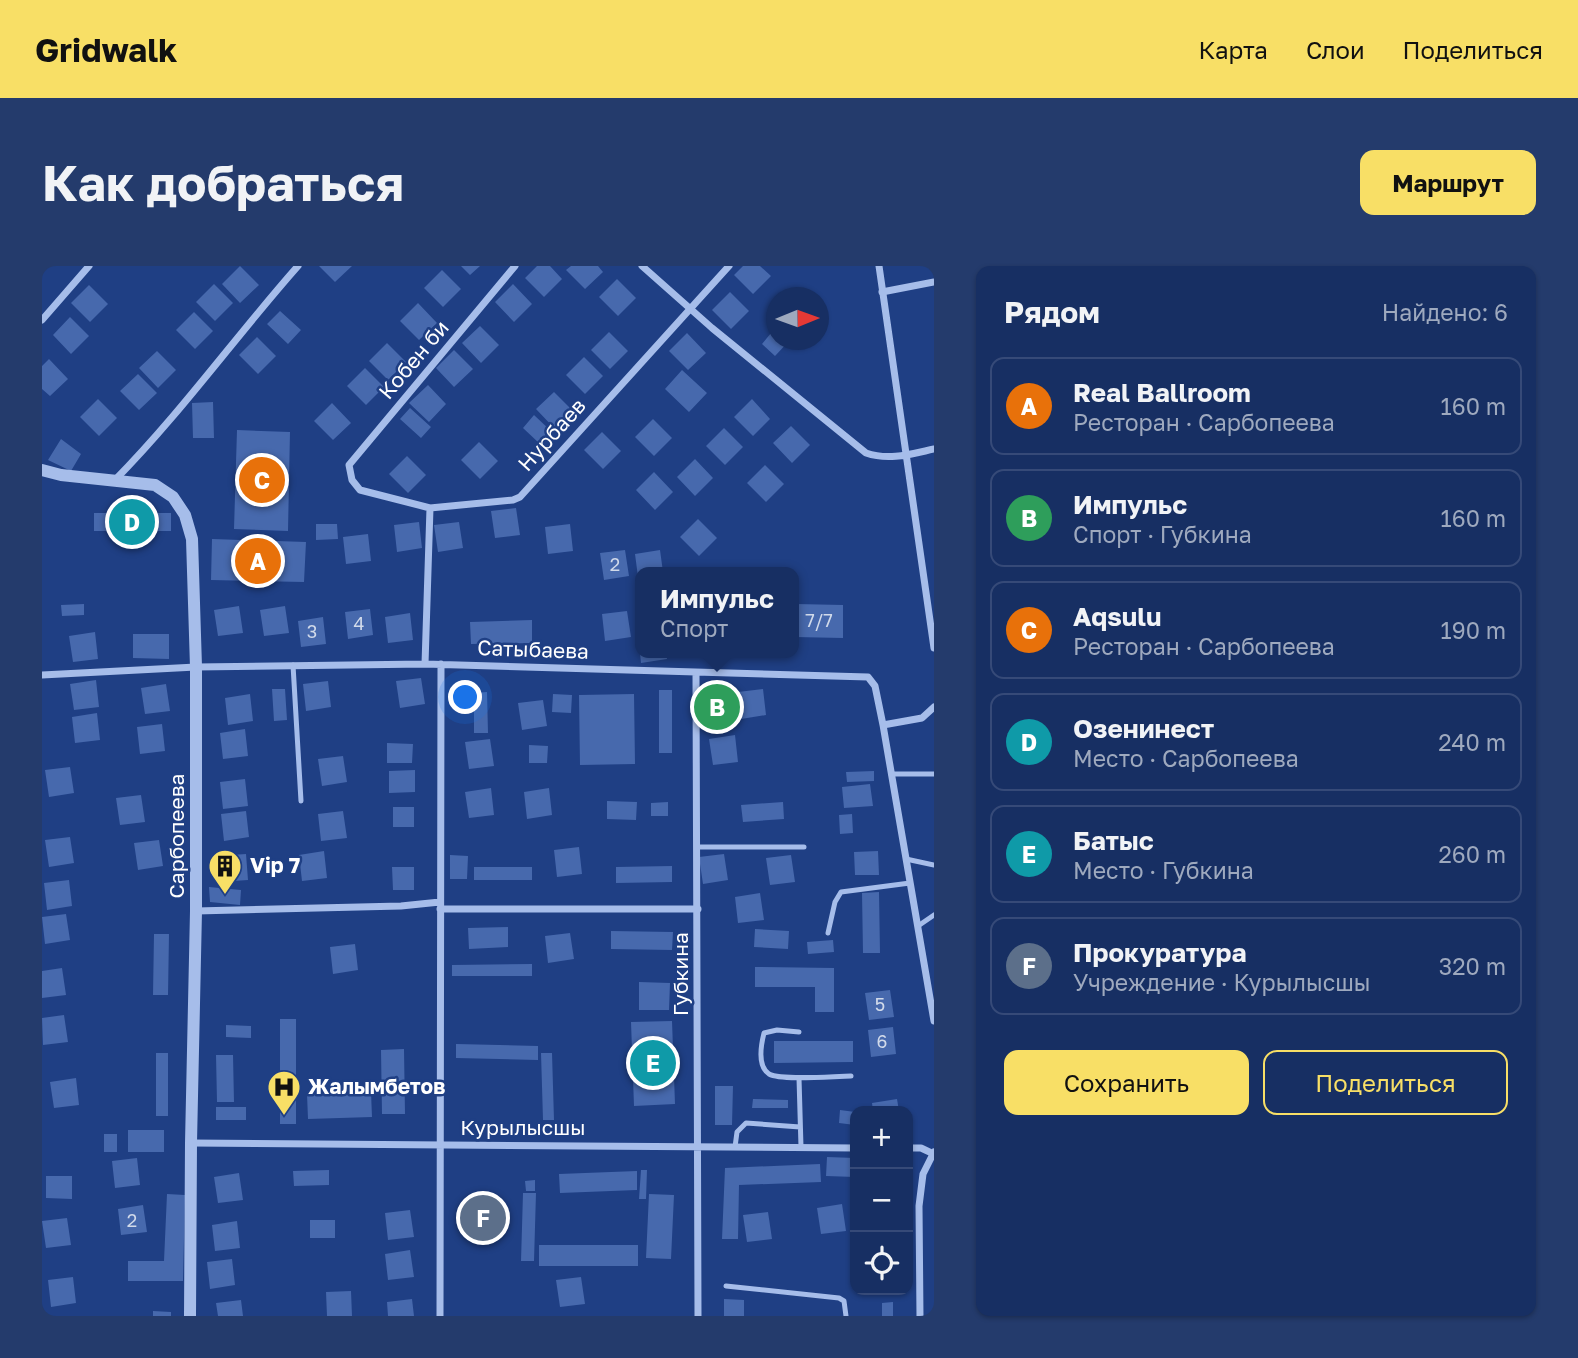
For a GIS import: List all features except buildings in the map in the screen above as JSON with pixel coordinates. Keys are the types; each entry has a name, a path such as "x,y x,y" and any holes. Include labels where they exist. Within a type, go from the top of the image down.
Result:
{"street":[{"path":"42,320 89,266"},
{"path":"115,480 148,446 298,266"},
{"name":"Кобен би","path":"352,480 349,465 515,266"},
{"path":"642,266 690,309 859,448 878,457 934,449"},
{"name":"Нурбаев","path":"352,480 360,490 430,508 513,500 520,497 729,266"},
{"path":"879,266 934,648"},
{"path":"883,292 934,282"},
{"name":"Сарбопеева","path":"42,470 61,475 155,485 173,497 185,516 192,539 196,667 196,911 190,1316"},
{"path":"425,664 430,508"},
{"path":"440,1316 441,664"},
{"name":"Сатыбаева","path":"42,675 196,667 441,664 696,674 868,677 875,686 883,725"},
{"name":"Губкина","path":"696,674 698,1316"},
{"path":"934,707 922,718 883,725 934,1021"},
{"path":"196,911 401,906 698,909"},
{"name":"Курылысшы","path":"191,1143 850,1148"},
{"path":"913,1148 934,1153 923,1174 919,1206 920,1316"}],"lane":[{"path":"293,666 301,801"},
{"path":"891,774 934,774"},
{"path":"698,847 804,847"},
{"path":"906,859 934,865"},
{"path":"828,933 835,902 841,892 910,883"},
{"path":"918,926 934,915"},
{"path":"799,1032 776,1030 764,1033 761,1043 763,1068 771,1075 851,1076"},
{"path":"799,1077 801,1147"},
{"path":"736,1147 737,1132 746,1123 800,1127"},
{"path":"726,1286 839,1298 844,1301 846,1316"}],"place":[{"name":"Aqsulu","path":"262,480"},
{"name":"Озенинест","path":"132,522"},
{"name":"Real Ballroom","path":"258,561"},
{"name":"Импульс","path":"717,707"},
{"name":"Vip 7","path":"225,896"},
{"name":"Батыс","path":"653,1063"},
{"name":"Жалымбетов","path":"284,1117"},
{"name":"Прокуратура","path":"483,1218"}]}
